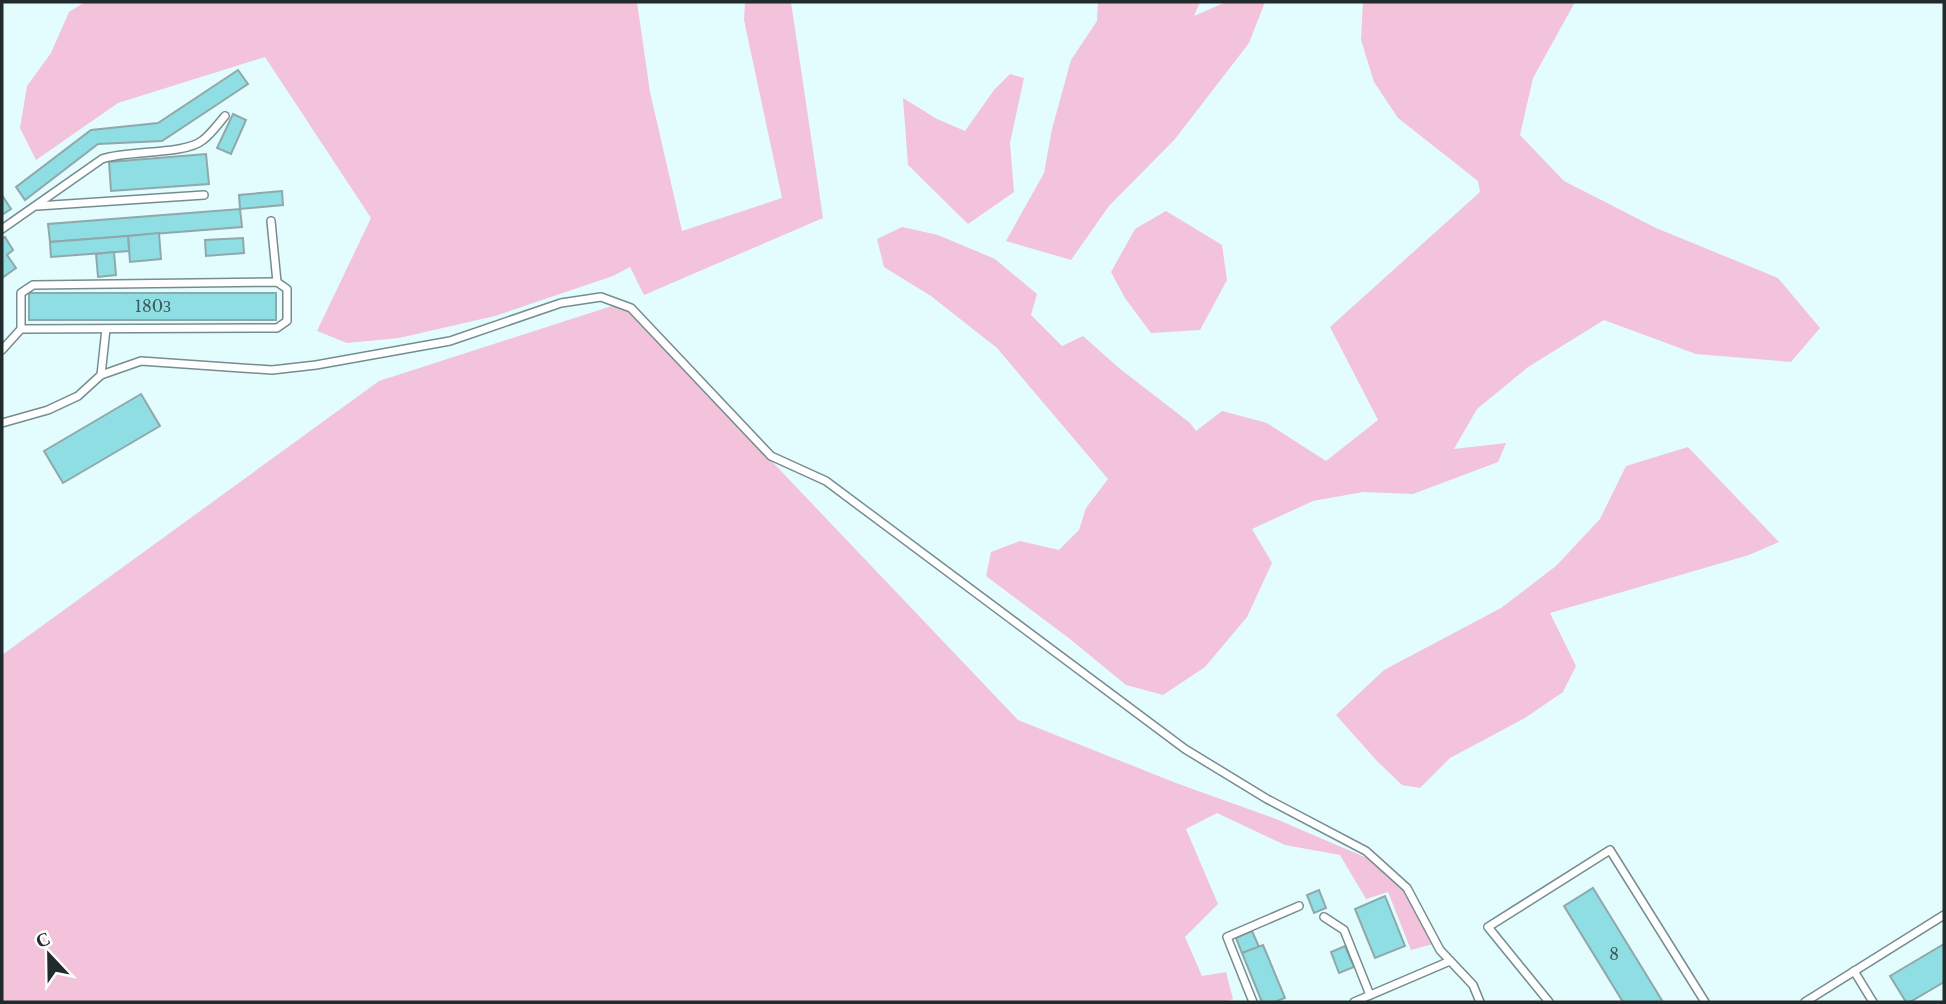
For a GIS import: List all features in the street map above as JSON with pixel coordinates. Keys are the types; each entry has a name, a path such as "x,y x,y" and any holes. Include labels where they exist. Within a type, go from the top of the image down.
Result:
{"lane":[{"path":"2,229 102,159 114,155 188,147 202,142 225,116"},
{"path":"36,206 204,195"},
{"path":"271,221 277,282"},
{"path":"2,350 21,329 21,293 33,285 277,282 287,289 287,321 277,328 21,329"},
{"path":"2,423 48,410 78,396 101,375 141,360 272,370 316,365 450,341 561,303 601,297 631,308 771,456 826,481 1185,749 1267,799 1366,851 1407,888 1440,950 1473,985 1480,1002"},
{"path":"101,375 106,329"},
{"path":"1549,1002 1488,927 1610,850 1705,1002"},
{"path":"1252,1002 1227,937 1299,906"},
{"path":"1805,1002 1944,915"},
{"path":"1324,917 1343,930 1370,995"},
{"path":"1354,1002 1450,961"},
{"path":"1854,971 1874,1002"}],"shaded area":[{"path":"85,2 637,2 650,92 682,231 782,198 744,20 745,2 791,2 823,218 644,295 630,267 613,276 495,316 399,338 347,343 317,331 371,218 265,57 118,103 36,160 20,128 27,86 51,53 69,12"},
{"path":"1098,2 1200,2 1194,16 1226,2 1265,2 1249,43 1175,139 1109,206 1071,260 1006,241 1044,173 1052,129 1071,60 1097,21"},
{"path":"1363,2 1575,2 1533,78 1520,135 1564,181 1656,228 1778,278 1820,328 1791,362 1696,354 1604,320 1528,367 1477,409 1454,449 1506,443 1498,462 1413,494 1363,492 1313,501 1252,529 1272,563 1247,617 1205,667 1163,695 1126,685 986,576 991,552 1020,541 1059,550 1079,530 1086,508 1108,479 997,348 931,296 884,267 877,239 902,227 938,235 995,259 1037,294 1031,315 1062,346 1083,336 1119,368 1190,423 1196,431 1222,411 1267,423 1326,461 1378,420 1330,327 1480,192 1478,181 1398,118 1374,82 1361,40"},
{"path":"1010,74 1024,78 1010,143 1014,192 968,224 908,165 903,98 937,119 965,131 994,90"},
{"path":"1166,211 1222,245 1227,280 1200,330 1151,333 1125,298 1111,272 1135,229"},
{"path":"621,303 1018,720 1176,783 1276,819 1367,858 1404,889 1433,944 1411,950 1388,892 1366,899 1340,855 1285,845 1217,813 1186,829 1218,904 1185,937 1202,976 1226,972 1233,999 1225,1002 2,1002 2,655 379,381"},
{"path":"1688,447 1779,542 1749,555 1550,613 1576,666 1563,692 1525,718 1450,758 1420,788 1402,785 1336,715 1384,670 1501,608 1556,566 1600,519 1626,466"}],"building":[{"path":"238,70 248,84 162,141 98,144 25,200 16,187 91,130 158,123"},
{"path":"233,114 246,120 231,154 217,148"},
{"path":"206,154 209,184 111,191 109,162"},
{"path":"282,191 283,205 240,209 239,195"},
{"path":"2,195 11,209 2,215"},
{"path":"240,209 242,227 50,242 48,224"},
{"path":"159,233 161,259 130,262 128,236"},
{"path":"128,236 129,251 51,257 50,242"},
{"path":"5,237 13,250 7,255 16,268 2,278 2,239"},
{"path":"243,238 244,253 206,256 205,240"},
{"path":"114,252 116,275 98,277 96,254"},
{"path":"29,293 276,293 276,320 29,320"},
{"path":"141,394 160,426 63,483 44,451"},
{"path":"1593,888 1663,1002 1623,1002 1564,906"},
{"path":"1319,890 1326,908 1314,913 1307,895"},
{"path":"1385,896 1405,946 1375,958 1355,909"},
{"path":"1252,931 1259,947 1242,953 1236,938"},
{"path":"1944,944 1944,982 1906,1002 1890,976"},
{"path":"1263,945 1285,998 1274,1002 1262,1002 1242,953"},
{"path":"1345,946 1354,967 1339,973 1331,952"}]}
